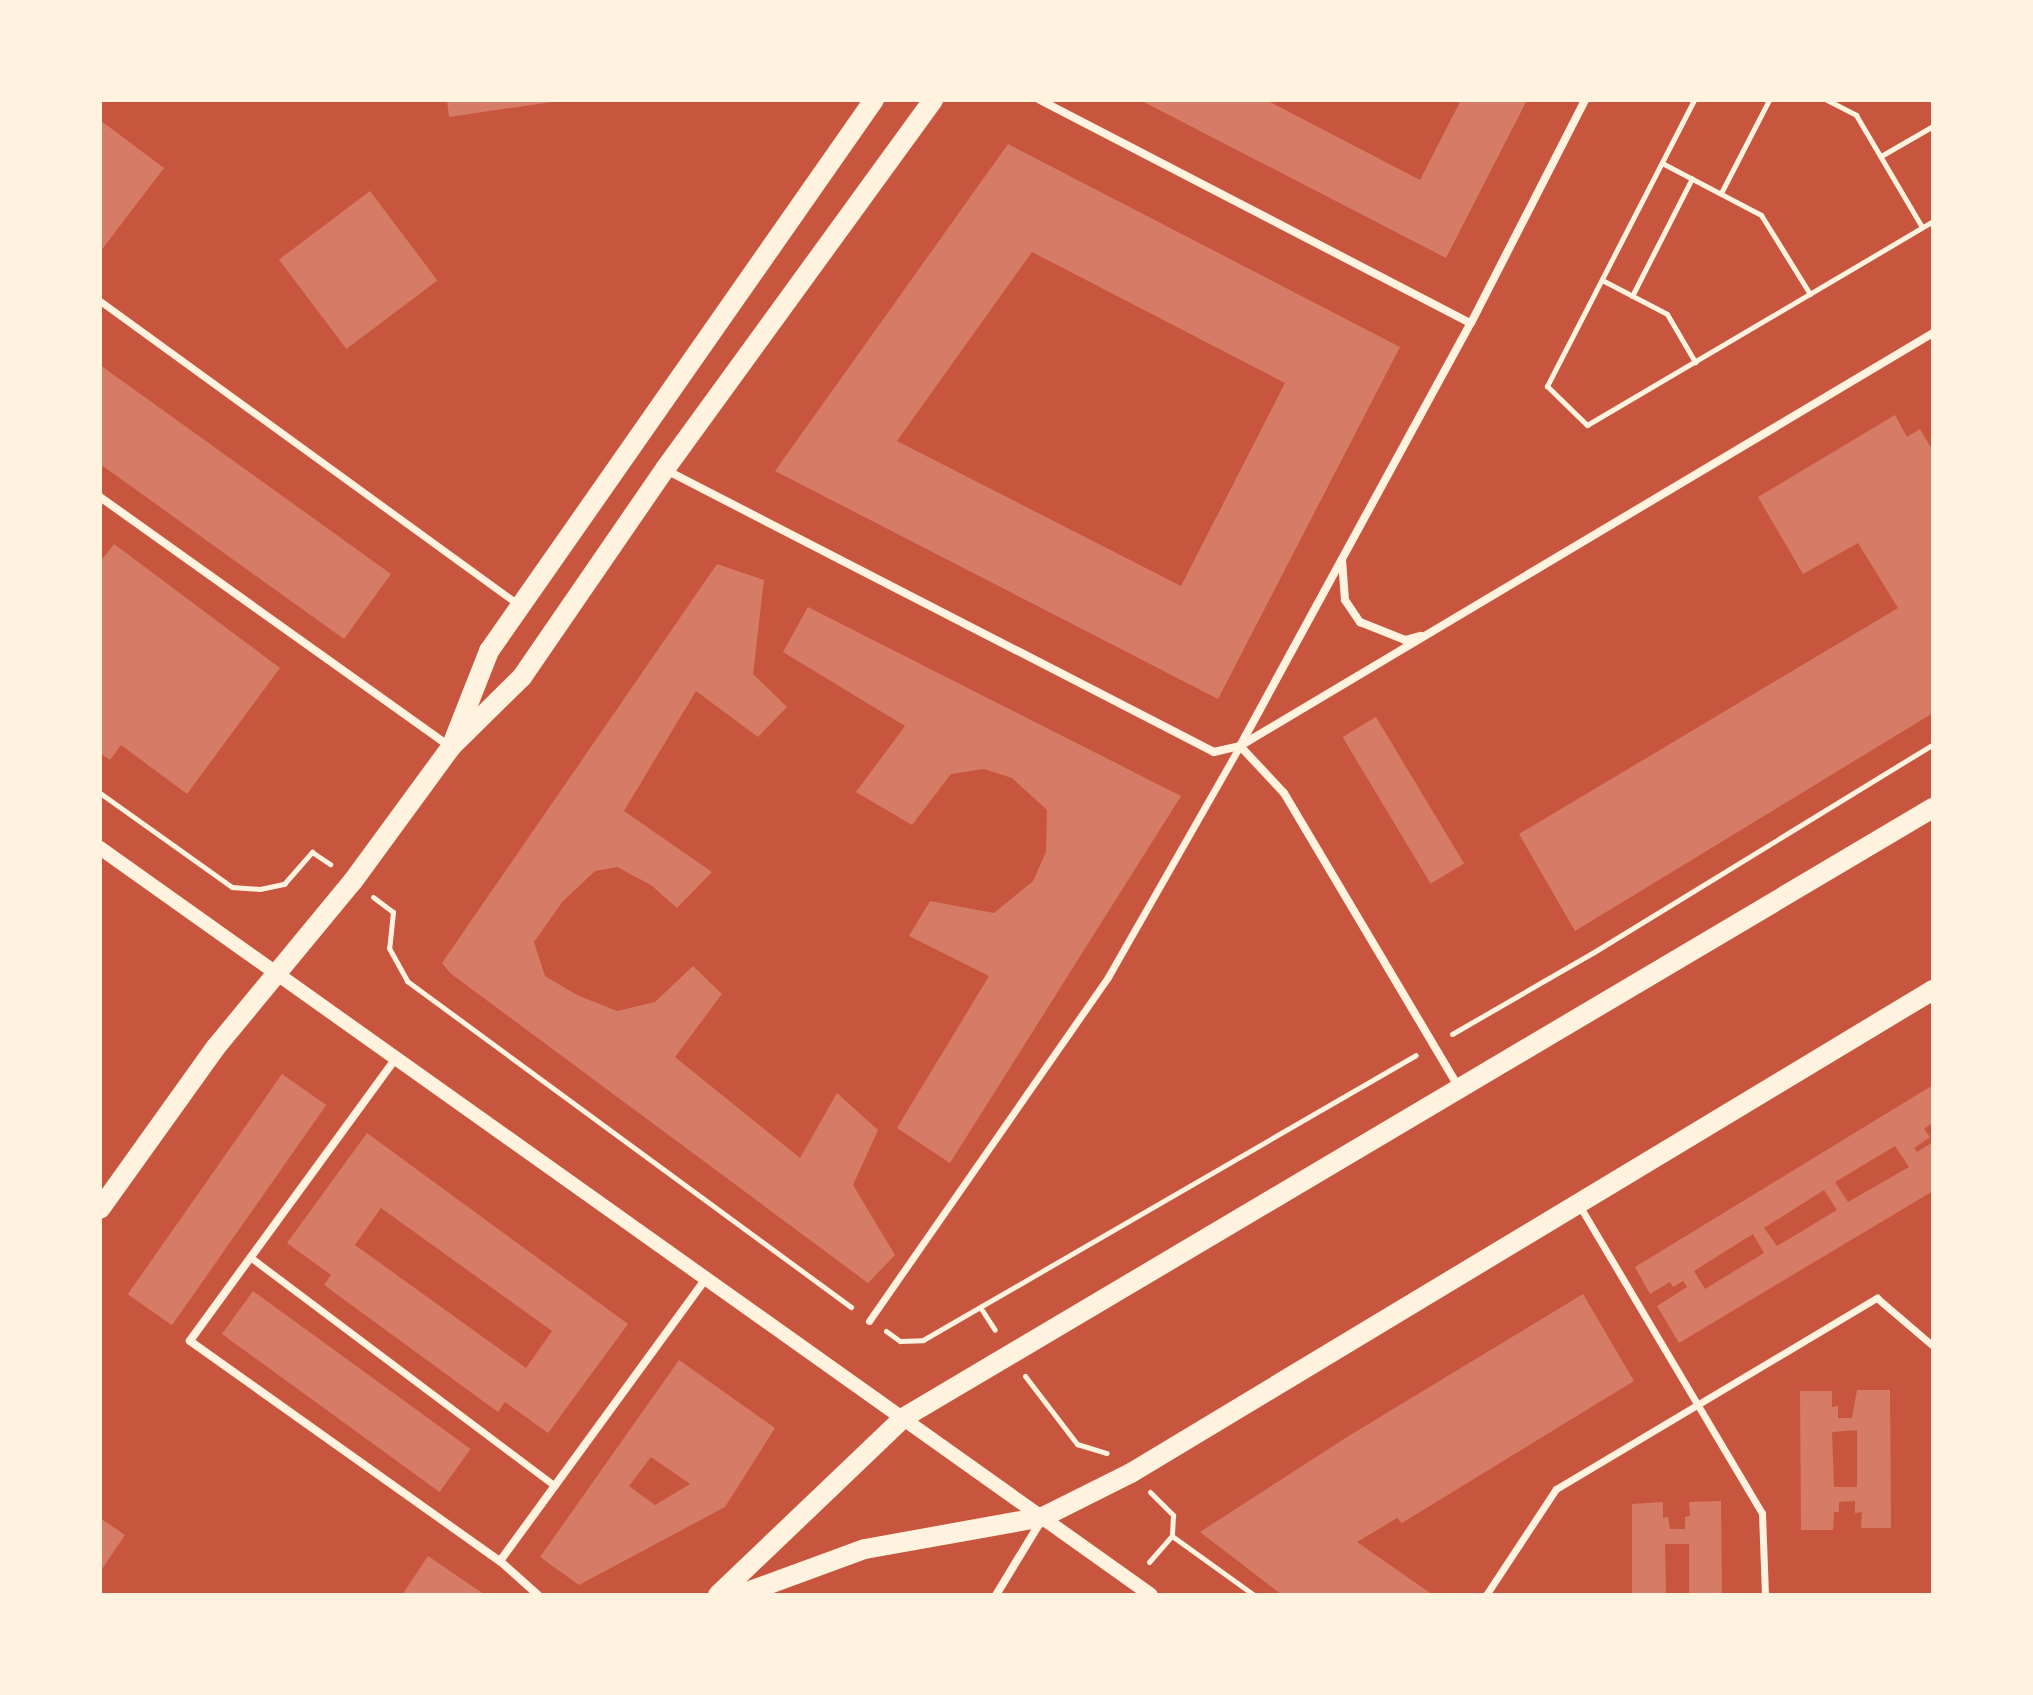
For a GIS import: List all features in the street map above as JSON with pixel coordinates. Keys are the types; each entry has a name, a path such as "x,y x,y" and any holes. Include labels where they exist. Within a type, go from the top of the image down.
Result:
{"main road":[{"path":"451,747 489,651 874,100"},
{"path":"100,1209 216,1047 353,881 451,747 522,677 665,469 933,100"},
{"path":"718,1595 903,1418 1933,808"},
{"path":"739,1595 865,1549 1043,1517 1131,1473 1933,990"}],"street":[{"path":"1040,100 1471,323"},
{"path":"869,1321 1108,977 1240,746 1471,323 1585,100"},
{"path":"100,301 521,606"},
{"path":"665,469 1214,752 1240,746 1933,333"},
{"path":"100,497 451,747"},
{"path":"1342,559 1345,600 1360,622 1405,640 1432,632"},
{"path":"1240,746 1284,793 1460,1088"},
{"path":"100,848 1151,1595"},
{"path":"396,1058 190,1341 500,1561 538,1595"},
{"path":"1578,1204 1762,1513 1765,1595"},
{"path":"250,1257 555,1486"},
{"path":"500,1561 706,1278"},
{"path":"1486,1595 1556,1489 1877,1298 1933,1346"},
{"path":"996,1595 1043,1517"}],"path":[{"path":"1694,100 1547,386 1587,425 1933,221"},
{"path":"1721,193 1769,100"},
{"path":"1827,100 1856,115 1923,227"},
{"path":"1881,156 1933,126"},
{"path":"1662,163 1761,215 1810,294"},
{"path":"1632,296 1692,178"},
{"path":"1602,280 1667,314 1695,362"},
{"path":"1463,1028 1594,952 1933,744"},
{"path":"100,793 232,887 260,889 284,884 312,852"},
{"path":"393,912 389,948 407,981 900,1341 923,1340 1413,1056"},
{"path":"980,1307 994,1328"},
{"path":"1026,1377 1077,1444 1102,1448"},
{"path":"1169,1511 1173,1515 1172,1536 1254,1595"}],"building":[{"path":"447,100 552,100 552,102 449,117"},
{"path":"1140,100 1266,100 1420,180 1461,100 1527,100 1446,258"},
{"path":"100,120 164,168 100,252"},
{"path":"1008,144 1400,347 1218,699 775,471","holes":["1032,252 1285,383 1181,586 897,441"]},
{"path":"370,191 437,280 346,349 279,260"},
{"path":"100,365 391,574 344,639 100,464"},
{"path":"1895,415 1907,437 1920,429 1933,451 1933,713 1575,931 1519,834 1898,608 1858,543 1803,574 1758,497"},
{"path":"114,544 280,668 187,794 121,745 110,760 100,753 100,562"},
{"path":"717,564 764,580 753,674 787,707 758,737 696,691 624,811 712,872 677,908 651,885 617,867 595,871 563,901 534,942 545,976 577,995 617,1011 655,1002 693,966 722,994 675,1057 800,1158 837,1093 878,1130 853,1185 895,1255 868,1283 450,973 442,963"},
{"path":"808,607 1181,796 950,1163 897,1128 989,976 909,936 930,901 994,913 1033,881 1046,852 1047,810 1012,778 984,769 951,774 912,825 856,792 905,726 783,652"},
{"path":"1376,717 1464,864 1431,884 1343,737"},
{"path":"282,1074 326,1105 172,1325 128,1294"},
{"path":"1933,1085 1933,1122 1924,1129 1930,1137 1914,1148 1917,1152 1933,1142 1933,1191 1679,1343 1657,1306 1687,1287 1683,1281 1673,1287 1670,1282 1650,1294 1635,1267","holes":["1895,1146 1909,1167 1848,1202 1835,1182","1824,1190 1837,1210 1777,1246 1764,1228","1753,1234 1764,1253 1705,1289 1694,1271"]},
{"path":"367,1133 628,1324 548,1433 505,1402 498,1412 324,1285 331,1275 287,1243","holes":["381,1208 552,1331 526,1368 355,1245"]},
{"path":"253,1291 471,1449 439,1492 222,1334"},
{"path":"1583,1294 1634,1381 1402,1523 1397,1518 1357,1542 1433,1595 1282,1595 1200,1532 1347,1437"},
{"path":"679,1360 775,1428 725,1507 579,1585 540,1557","holes":["651,1457 690,1484 655,1505 629,1486"]},
{"path":"1857,1390 1890,1390 1891,1528 1861,1528 1862,1512 1855,1513 1855,1501 1839,1502 1839,1512 1834,1512 1833,1530 1801,1530 1800,1391 1832,1391 1832,1407 1838,1406 1838,1418 1852,1418","holes":["1857,1430 1857,1487 1834,1487 1832,1432"]},
{"path":"1721,1501 1722,1595 1689,1595 1689,1544 1665,1544 1666,1595 1632,1595 1632,1504 1663,1502 1663,1518 1668,1517 1670,1529 1685,1529 1685,1517 1690,1516 1689,1502"},
{"path":"100,1518 125,1535 100,1572"},
{"path":"428,1556 485,1595 402,1595"}]}
